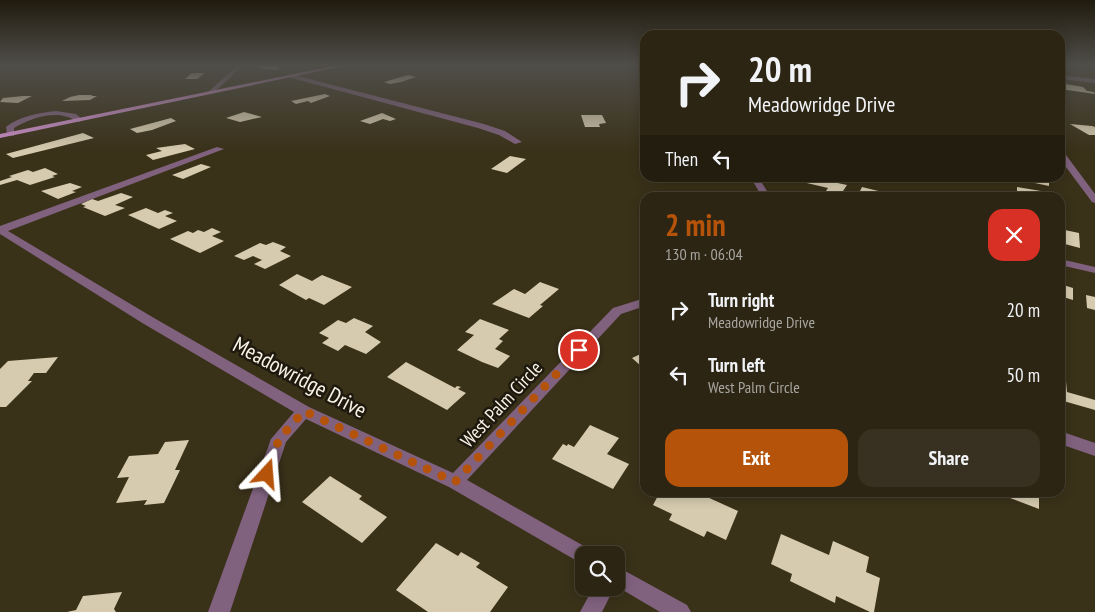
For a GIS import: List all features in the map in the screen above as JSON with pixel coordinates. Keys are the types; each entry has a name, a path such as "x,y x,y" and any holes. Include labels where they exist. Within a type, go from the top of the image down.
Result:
{"main road":[{"path":"0,136 207,94"}],"street":[{"path":"357,94 481,126 502,133 518,142"},
{"path":"11,134 10,127 15,124 41,116 72,115 79,120"},
{"path":"0,230 220,149"},
{"path":"1065,159 1095,200"},
{"name":"Meadowridge Drive","path":"0,230 149,321 304,411 455,482 575,551"},
{"path":"1065,263 1095,270"},
{"name":"West Palm Circle","path":"455,482 617,311 625,306 640,303"},
{"path":"219,612 279,439 304,411"},
{"path":"1065,439 1095,450"},
{"path":"625,580 680,612"},
{"path":"590,612 599,596"}],"building":[{"path":"325,94 330,96 311,103 308,101 296,104 291,101"},
{"path":"79,95 97,96 90,100 62,101 70,97"},
{"path":"32,96 18,103 0,102 3,98"},
{"path":"244,112 262,117 240,122 226,118"},
{"path":"382,113 396,119 390,121 383,119 370,124 360,121"},
{"path":"581,115 602,115 606,123 599,124 600,127 585,127"},
{"path":"171,118 176,121 152,130 137,133 130,129"},
{"path":"1070,124 1095,127 1095,135 1089,135"},
{"path":"83,133 94,138 13,158 6,154"},
{"path":"185,144 195,149 153,160 146,155 162,151 156,148"},
{"path":"510,156 526,159 507,173 491,169"},
{"path":"201,164 211,167 183,179 172,175"},
{"path":"45,168 58,174 52,176 55,177 30,185 17,180 0,185 0,181 12,177 9,176 28,170 33,172"},
{"path":"802,182 833,182 847,185 842,192 826,191 828,188"},
{"path":"1030,182 1049,182 1049,186"},
{"path":"70,183 82,187 72,191 76,192 58,199 41,191"},
{"path":"862,187 882,192 860,192"},
{"path":"1017,187 1047,192 1017,192"},
{"path":"121,193 133,197 115,205 125,208 105,216 83,207 86,206 81,204 92,199 98,201"},
{"path":"146,208 158,213 165,210 173,213 165,216 177,221 159,229 128,215"},
{"path":"212,228 221,232 212,236 224,241 200,253 170,239 188,231 193,233 198,230 204,232"},
{"path":"1065,230 1079,233 1080,248 1065,244"},
{"path":"273,242 286,247 280,251 291,256 265,269 254,264 262,260 253,256 244,260 234,256 260,243 266,245"},
{"path":"297,274 312,281 322,275 352,287 324,305 309,298 306,300 279,285"},
{"path":"540,282 559,289 540,305 543,306 529,318 492,304 514,289 525,294"},
{"path":"1065,286 1073,288 1073,300 1065,298"},
{"path":"1086,295 1095,297 1095,310 1087,308"},
{"path":"354,318 373,326 365,332 381,342 366,354 345,345 338,351 322,343 329,338 319,333 338,320 346,323"},
{"path":"480,319 509,330 499,339 503,341 495,349 510,356 498,368 457,350 474,335 465,332"},
{"path":"640,354 640,365 632,358"},
{"path":"58,357 46,373 34,373 28,381 32,381 6,407 0,407 0,369 8,361"},
{"path":"406,362 455,388 457,386 461,387 458,389 466,393 447,410 387,377"},
{"path":"1065,381 1067,392 1095,400 1095,410 1065,401"},
{"path":"590,425 619,438 607,454 629,464 613,489 552,459 563,444 574,447"},
{"path":"189,440 175,470 180,470 164,503 144,505 147,500 116,503 129,477 117,478 129,456 158,454 165,442"},
{"path":"330,476 362,496 359,499 387,517 362,543 302,502"},
{"path":"657,497 707,497 738,511 726,540 707,531 704,537 669,520 672,514 653,505"},
{"path":"1008,497 1039,497 1039,509"},
{"path":"781,534 829,555 833,541 869,557 866,572 880,578 874,612 870,612 836,596 835,603 790,581 792,574 771,564"},
{"path":"436,543 458,556 461,552 480,563 476,567 508,587 490,612 428,612 396,590"},
{"path":"122,592 114,609 116,612 67,612 76,610 83,596"}],"route":[{"path":"267,474 279,439 304,411 455,482 579,350"}]}
